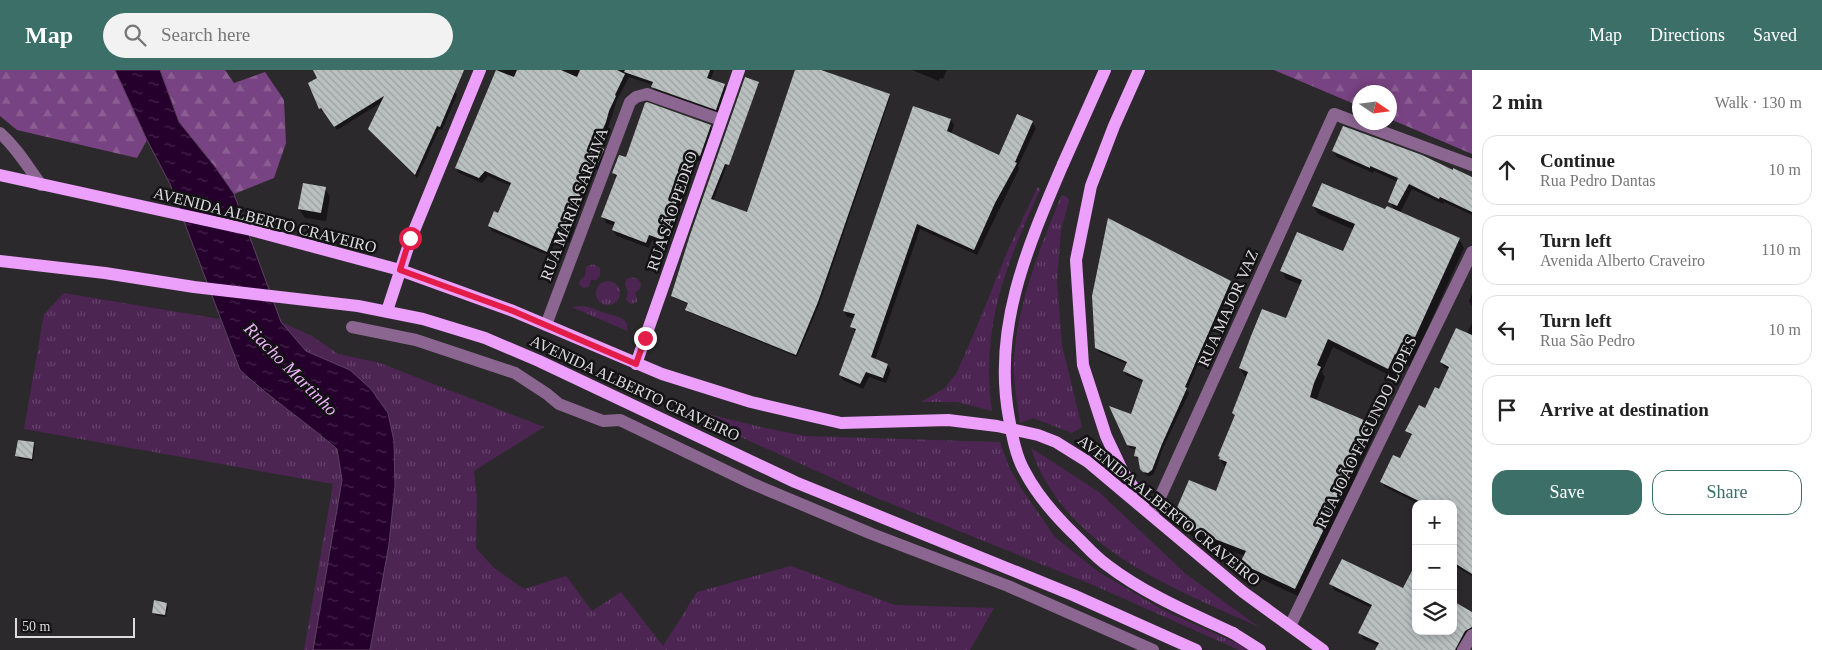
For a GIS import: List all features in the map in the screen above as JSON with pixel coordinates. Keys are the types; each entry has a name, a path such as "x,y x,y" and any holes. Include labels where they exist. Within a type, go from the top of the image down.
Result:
{"main road":[{"path":"387,311 410,238 480,70"},
{"name":"RUA SÃO PEDRO","path":"636,364 739,70"},
{"path":"1105,70 1032,238 1021,269 1005,344 1004,387 1010,428 1024,471 1045,502 1068,529 1106,564 1137,586 1233,633 1260,650"},
{"path":"1139,70 1114,126 1091,186 1076,260 1082,365 1106,436 1123,472 1152,516"},
{"name":"AVENIDA ALBERTO CRAVEIRO","path":"0,175 251,230 400,270 546,325 636,364 751,402 841,423 948,420 991,425 1031,433 1056,442 1088,462 1243,592 1322,650"},
{"name":"AVENIDA ALBERTO CRAVEIRO","path":"0,262 105,273 194,287 387,311 423,319 485,338 539,361 795,482 1072,595 1196,650"}],"street":[{"name":"RUA MARIA SARAIVA","path":"546,325 630,102 636,97 647,94 721,120"},
{"name":"RUA MAJOR VAZ","path":"1152,516 1334,114 1472,165"},
{"path":"0,133 20,155 41,185"},
{"name":"RUA JOÃO FACUNDO LOPES","path":"1290,626 1472,252"},
{"path":"352,327 416,340 515,373 559,404 603,421 620,420 751,483 872,534 1008,586 1153,650"},
{"path":"1463,650 1472,635"}],"green space":[{"path":"0,70 115,70 147,140 137,158 17,130 0,116"},
{"path":"160,70 225,70 234,83 265,72 284,100 286,143 274,178 234,194 179,122"},
{"path":"1274,70 1472,70 1472,154 1397,122 1397,85 1352,85 1352,103"},
{"path":"1039,187 1040,190 1016,244 999,297 993,324 989,381 992,411 957,402 921,402 945,388 957,372 1008,250"},
{"path":"1063,195 1069,201 1061,230 1057,281 1062,345 1082,427 1072,433 1033,418 1020,423 1014,374 1016,337 1025,296 1045,236"},
{"path":"593,264 600,268 600,276 596,280 591,280 589,287 583,288 579,284 580,280 585,276 586,267"},
{"path":"631,277 638,279 641,284 640,289 635,293 637,302 631,304 626,300 628,292 625,285 626,280"},
{"path":"608,281 613,282 619,288 619,298 613,304 608,305 603,304 597,298 596,293 597,288 603,282"},
{"path":"64,293 220,319 240,370 262,390 337,449 342,480 313,650 304,650 333,484 24,429 44,314"},
{"path":"580,306 620,317 626,322 627,331 572,307"},
{"path":"281,322 312,336 338,354 380,363 544,427 474,471 477,500 476,548 494,568 524,589 566,576 592,611 621,592 663,646 697,592 791,566 895,605 994,608 970,650 370,650 389,544 395,486 394,441 306,351"},
{"path":"679,407 805,436 1000,442 1009,467 1021,488 1055,537 1097,571 1163,610 1251,650 1239,650 1093,585 872,496 685,412"},
{"path":"1031,448 1099,492 1186,574 1259,627 1158,579 1125,560 1095,538 1068,512 1046,483"}],"water":[{"name":"Riacho Martinho","path":"115,70 160,70 179,122 234,194 281,322 306,351 350,370 371,389 388,413 394,441 395,486 389,544 370,650 313,650 342,480 337,449 240,370 170,184 147,140"}],"building":[{"path":"313,70 464,70 440,127 437,126 415,175 368,129 384,96 334,127 321,108 319,109 308,83 317,78"},
{"path":"496,70 514,77 517,70 561,70 577,77 580,70 617,70 625,74 596,145 604,149 597,166 594,165 571,221 573,221 566,239 555,232 547,252 488,226 494,211 498,213 511,183 485,171 479,178 455,168"},
{"path":"625,70 710,70 707,78 725,84 716,110 651,87 653,82 624,72"},
{"path":"795,70 821,70 890,94 818,302 796,355 685,310 688,303 671,296 690,235 745,77 759,82 729,165 725,164 711,199 747,212"},
{"path":"647,102 711,125 700,156 694,154 663,240 649,235 646,243 612,230 615,222 601,217 617,175 612,173 619,155 626,157 645,103"},
{"path":"913,106 951,119 947,131 999,155 1017,114 1033,121 1015,162 1017,163 995,203 974,250 917,224 871,357 888,364 883,378 866,372 860,384 839,375 856,329 850,327 855,314 843,311"},
{"path":"1343,126 1422,155 1453,170 1453,168 1472,177 1472,212 1440,197 1439,199 1409,184 1397,206 1388,202 1398,178 1332,151"},
{"path":"303,183 326,187 321,213 298,209"},
{"path":"1322,183 1385,209 1387,206 1460,238 1406,360 1395,354 1388,369 1328,339 1317,365 1321,367 1310,397 1371,423 1352,464 1355,465 1295,589 1240,563 1246,551 1186,528 1173,517 1189,480 1216,491 1227,462 1219,459 1220,457 1218,456 1235,415 1232,413 1248,372 1239,368 1262,309 1286,318 1302,280 1280,271 1297,232 1343,251 1355,224 1312,206"},
{"path":"1108,218 1231,281 1185,387 1187,388 1152,470 1148,473 1140,469 1138,457 1134,456 1136,447 1127,445 1109,406 1131,414 1143,380 1123,371 1127,362 1095,348 1092,296"},
{"path":"1456,328 1472,335 1472,574 1457,565 1457,500 1417,500 1380,482 1393,455 1400,458 1412,434 1405,431 1419,405 1425,408 1435,387 1439,389 1449,367 1440,362"},
{"path":"18,440 34,442 32,459 15,456"},
{"path":"1342,559 1403,588 1412,571 1412,635 1457,635 1457,603 1472,612 1472,627 1465,631 1455,650 1375,650 1379,643 1358,633 1372,605 1329,584"},
{"path":"154,600 167,603 165,615 152,613"}],"route":[{"path":"410,238 400,270 513,311 636,364 645,338"}]}
